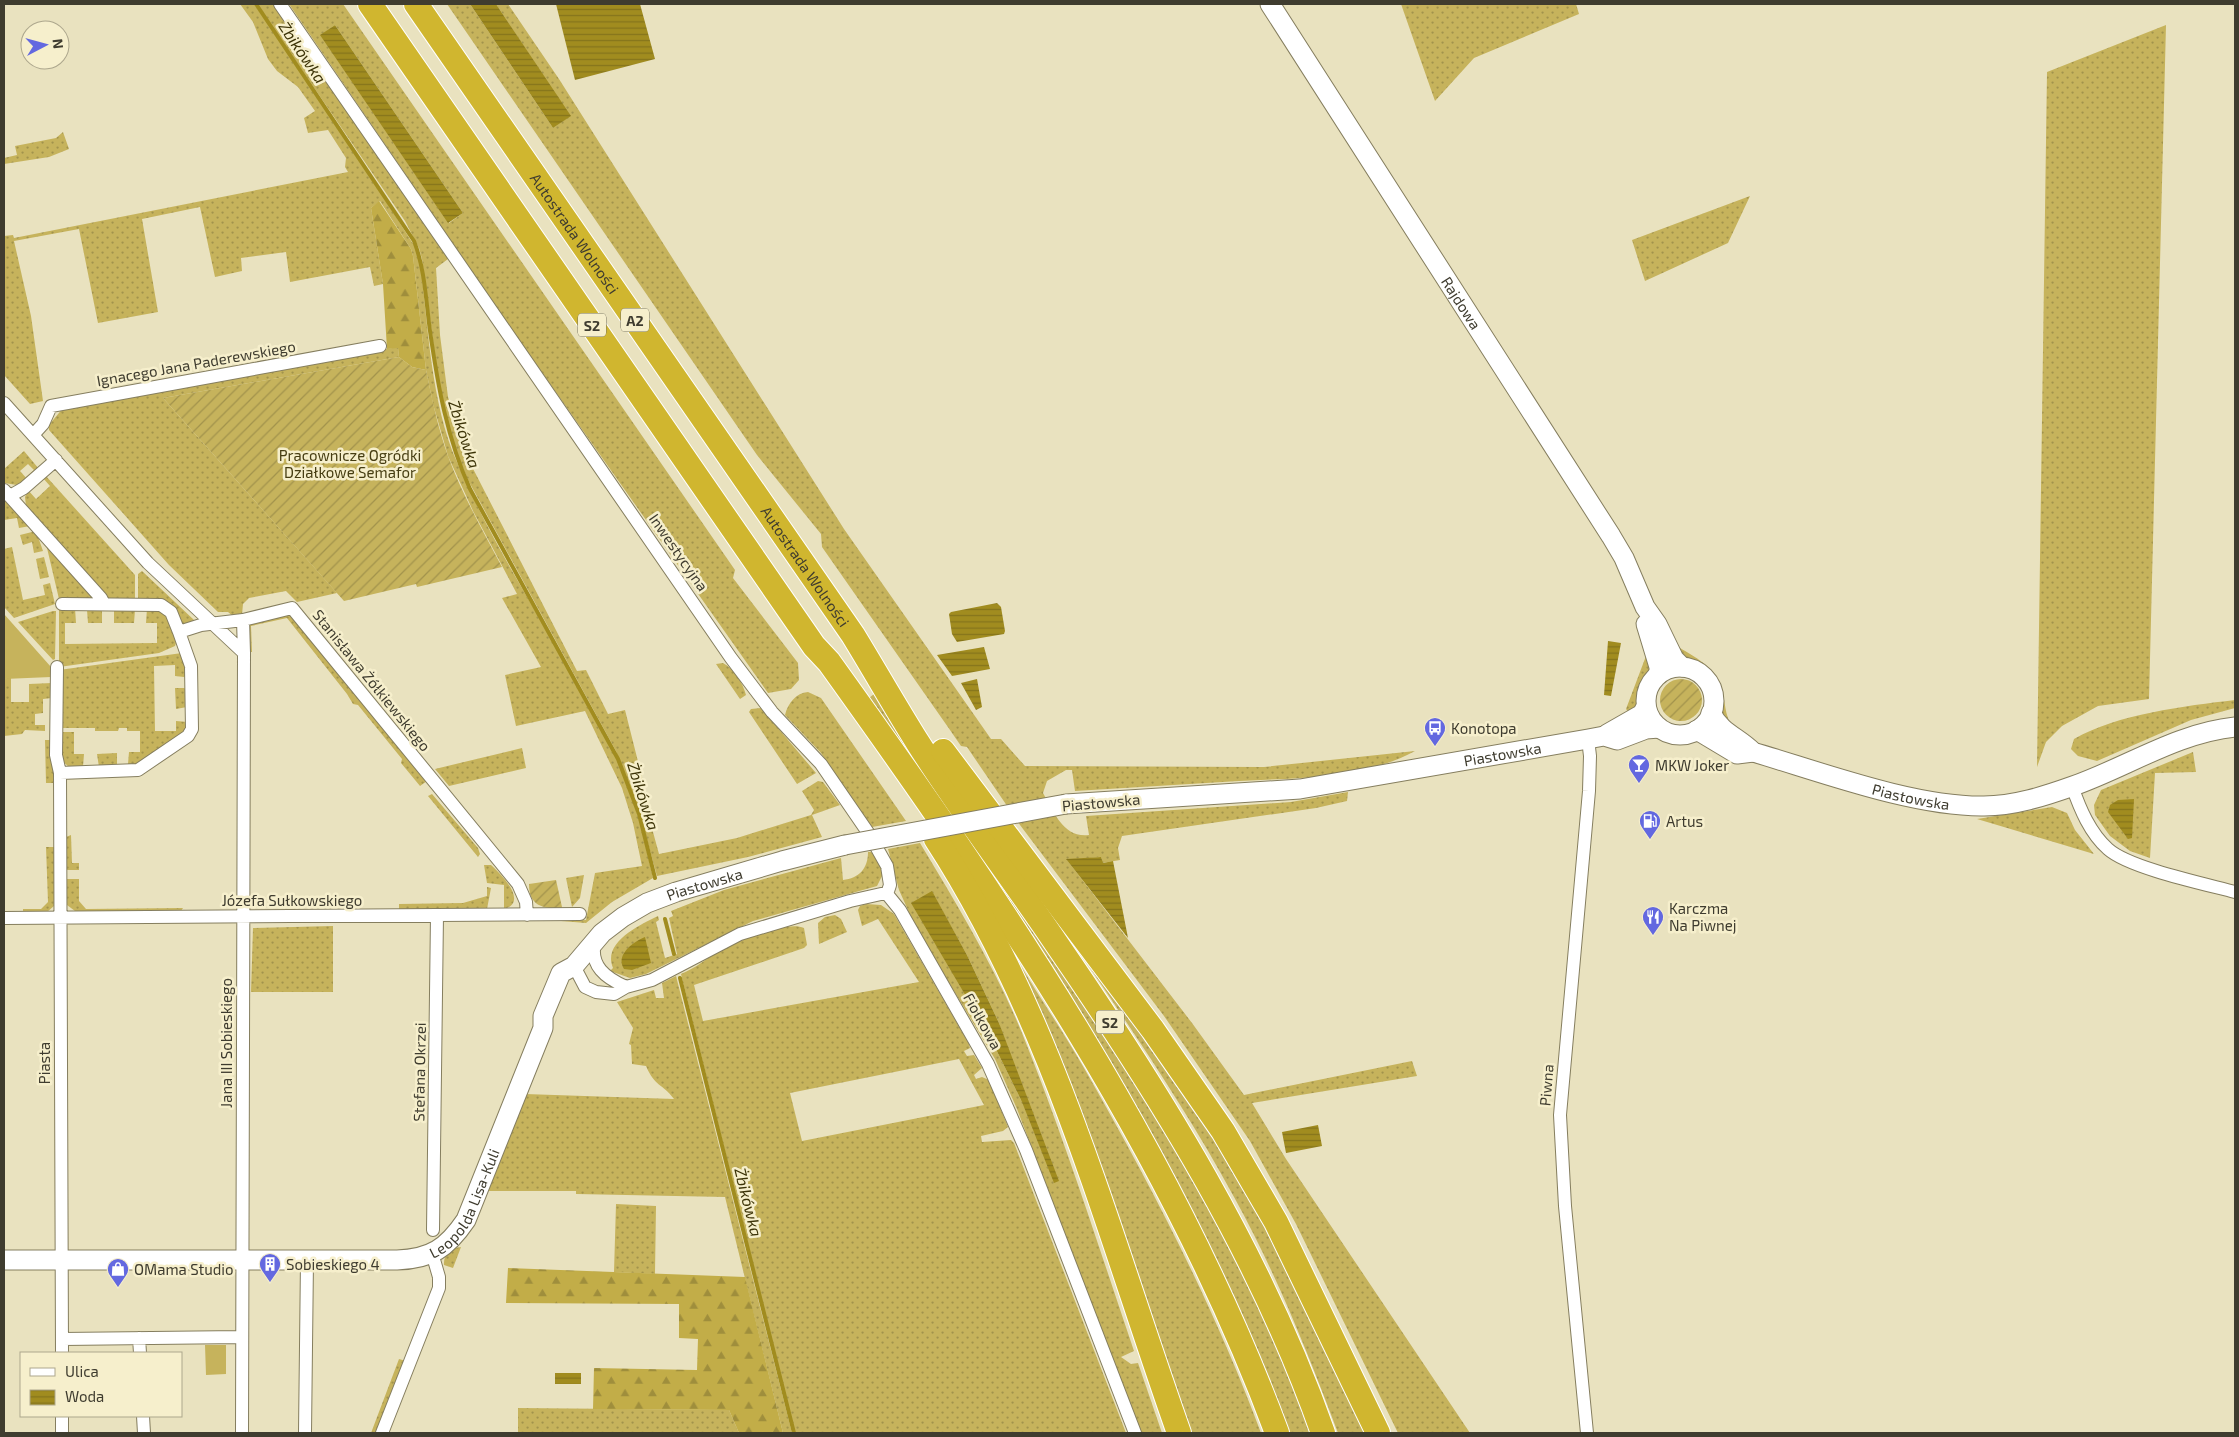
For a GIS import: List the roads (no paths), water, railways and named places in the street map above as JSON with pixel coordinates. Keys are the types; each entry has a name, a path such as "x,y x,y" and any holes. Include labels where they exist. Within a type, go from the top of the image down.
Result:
{"highway":[{"name":"S2","path":"370,4 814,646 829,662 936,810 1026,949 1100,1068 1147,1150 1194,1242 1236,1331 1277,1433"},
{"name":"Autostrada Wolności","path":"416,4 853,636"},
{"name":"S2","path":"853,636 919,745 1057,944 1169,1115 1259,1278 1323,1433"},
{"path":"853,636 903,696 1200,1096 1276,1222 1378,1433"},
{"path":"814,646 825,674 942,847 980,913 1009,971 1072,1122 1179,1433"}],"street":[{"name":"Inwestycyjna","path":"280,4 731,658 772,712 821,764 864,826 887,866 890,885 887,894"},
{"name":"Rajdowa","path":"1270,4 1612,536 1624,558 1645,607 1657,624 1674,659 1682,667"},
{"name":"Ignacego Jana Paderewskiego","path":"33,435 43,424 51,406 380,346"},
{"path":"4,403 148,563 244,654"},
{"path":"56,460 24,488 7,493 101,598 104,604"},
{"path":"60,773 138,770 188,736 192,729 191,671 179,632 171,612 166,607 62,604"},
{"name":"Rajdowa","path":"1645,607 1646,627 1659,667 1658,674"},
{"name":"Stanisława Żółkiewskiego","path":"179,632 201,625 243,620 292,608 518,884 526,902 528,915"},
{"name":"Jana III Sobieskiego","path":"242,1433 243,620"},
{"name":"Piasta","path":"56,667 56,755 60,773 62,1352"},
{"path":"1682,667 1697,672 1708,682 1714,697 1708,720 1697,730 1678,735 1659,728 1651,718 1646,707 1647,692 1658,674 1670,668 1682,667"},
{"name":"Piastowska","path":"1596,738 1642,714 1646,707"},
{"name":"Piastowska","path":"1711,713 1722,730 1743,742 1753,752"},
{"name":"Piastowska","path":"1697,730 1737,754 1753,752 1897,794 1953,804 1985,806 2020,802 2072,786 2182,740 2235,727"},
{"name":"Piastowska","path":"611,926 637,908 676,892 798,856 845,845 1066,804 1300,789 1596,738 1617,740 1646,729 1659,728"},
{"name":"Piwna","path":"1587,1433 1565,1206 1560,1115 1589,791 1590,756 1596,738"},
{"path":"2072,786 2086,820 2103,844 2121,859 2235,892"},
{"path":"574,966 579,979 592,991 610,994 626,987 652,980 740,934 850,901 887,894"},
{"name":"Fiołkowa","path":"887,894 900,910 988,1064 1026,1150 1135,1433"},
{"name":"Józefa Sułkowskiego","path":"4,918 580,914"},
{"name":"Stefana Okrzei","path":"433,1230 437,915"},
{"name":"Leopolda Lisa-Kuli","path":"382,1433 440,1288 432,1253 451,1242 466,1220 543,1028 543,1016 561,973 574,966 595,941 611,926"},
{"path":"595,941 594,955 598,968 611,980 626,987"},
{"path":"4,1260 242,1262 411,1259 432,1253"},
{"path":"305,1433 307,1260"},
{"path":"62,1339 241,1337"},
{"path":"139,1338 140,1352"},
{"path":"62,1417 62,1433"},
{"path":"143,1417 144,1433"}],"water":[{"path":"470,4 496,4 571,116 553,128"},
{"path":"556,4 640,4 655,59 575,80"},
{"path":"335,25 463,213 448,223 320,35"},
{"path":"997,603 1001,607 1004,634 957,642 952,634 949,614 951,612"},
{"path":"1608,641 1621,643 1611,696 1604,695"},
{"path":"984,647 990,669 952,676 937,655"},
{"path":"977,679 982,707 976,710 961,683"},
{"path":"2134,799 2132,838 2128,839 2108,812 2110,805 2118,800"},
{"path":"1101,857 1103,863 1113,861 1128,938 1066,859"},
{"path":"932,891 967,955 999,1023 1059,1181 1054,1183 1022,1102 990,1037 911,903"},
{"path":"645,937 651,963 632,970 624,969 622,959 624,954 635,942"},
{"path":"1318,1125 1322,1146 1286,1153 1282,1132"},
{"path":"555,1373 581,1373 581,1384 555,1384"}],"waterway":[{"name":"Żbikówka","path":"256,4 414,241 423,274 440,392 449,431 462,470 470,489 618,759 639,814 655,878"},
{"name":"Żbikówka","path":"665,919 674,954"},
{"name":"Żbikówka","path":"680,978 794,1433"}],"place":[{"name":"Konotopa","path":"1435,747"},
{"name":"MKW Joker","path":"1639,784"},
{"name":"Artus","path":"1650,840"},
{"name":"Karczma Na Piwnej","path":"1653,936"},
{"name":"Sobieskiego 4","path":"270,1283"},
{"name":"OMama Studio","path":"118,1288"}],"park label":[{"name":"Pracownicze Ogródki Działkowe Semafor","path":"350,464"}]}
